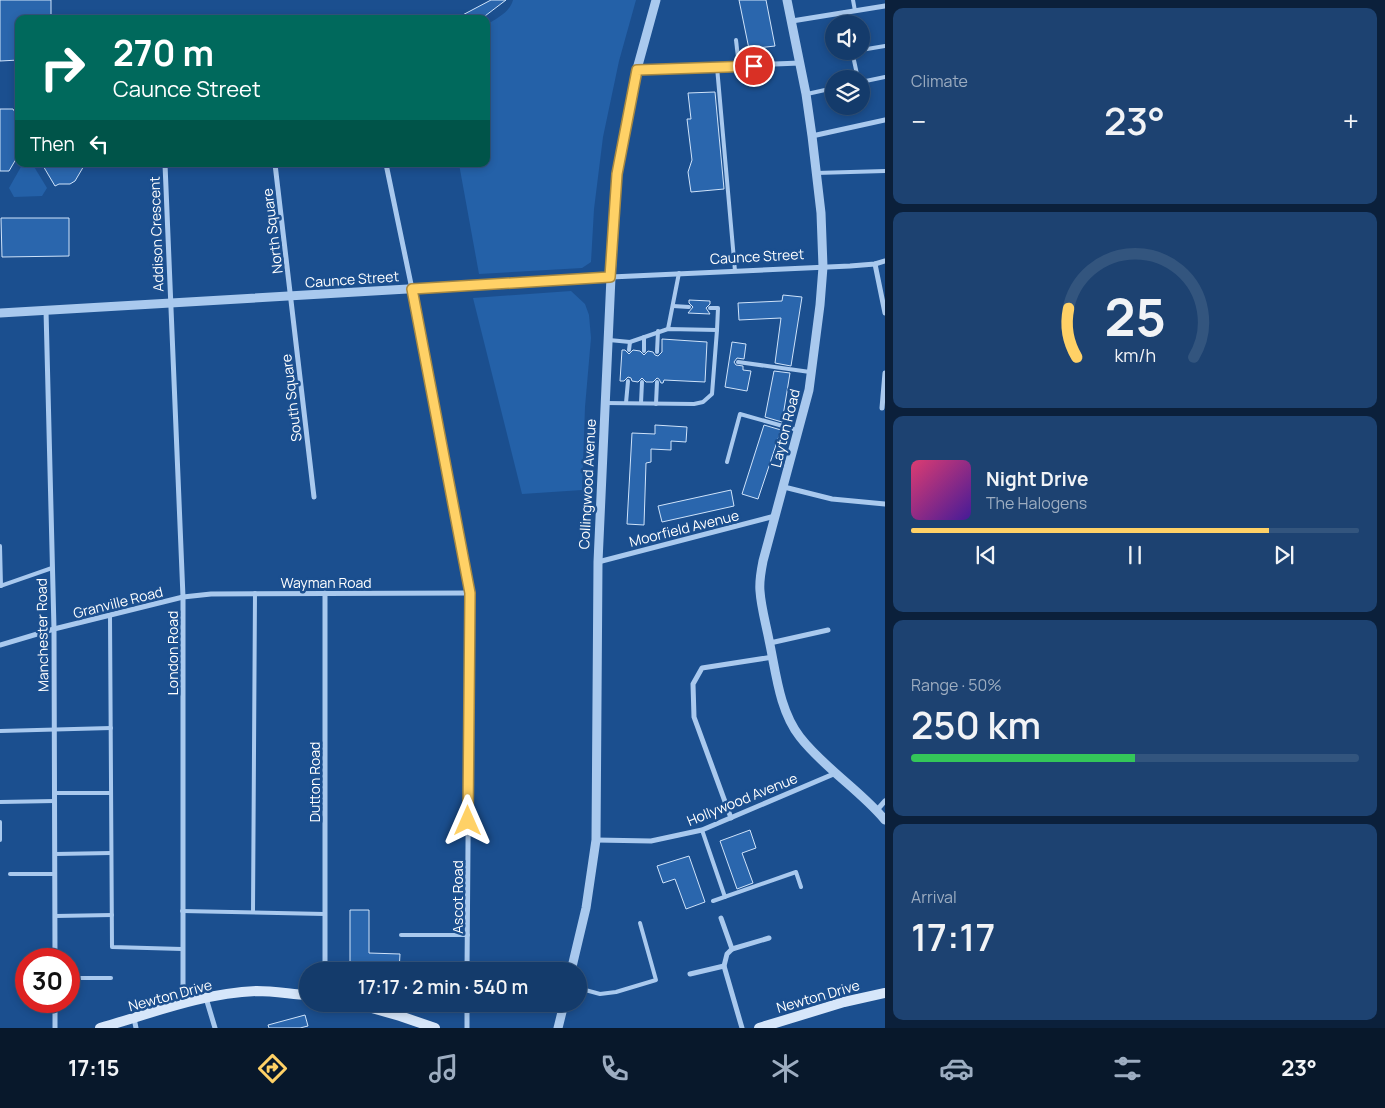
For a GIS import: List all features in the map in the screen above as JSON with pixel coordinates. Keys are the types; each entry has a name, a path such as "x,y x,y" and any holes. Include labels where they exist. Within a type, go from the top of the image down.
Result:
{"main road":[{"name":"Newton Drive","path":"100,1028 135,1023 186,1002 206,998 258,992 299,994"},
{"name":"Newton Drive","path":"759,1028 844,1002 885,992"},
{"path":"387,1012 434,1028"}],"street":[{"name":"Collingwood Avenue","path":"574,962 586,908 596,840 598,562 610,277 617,174 637,70 656,0"},
{"name":"Layton Road","path":"787,0 806,94 812,136 821,213 823,267 812,372 760,580 761,598 782,698 792,726 802,739 877,810 885,820"},
{"path":"792,21 885,6"},
{"path":"637,70 800,63"},
{"path":"812,136 885,120"},
{"name":"Addison Crescent","path":"165,167 170,303"},
{"name":"North Square","path":"275,167 291,296"},
{"path":"387,167 412,289"},
{"name":"Caunce Street","path":"0,313 679,273 823,267 874,264 885,261"},
{"path":"874,264 885,313"},
{"name":"Ascot Road","path":"412,289 470,593 467,962"},
{"name":"South Square","path":"291,296 314,497"},
{"name":"London Road","path":"170,303 183,597 182,949 183,992 186,1002"},
{"name":"Manchester Road","path":"46,310 54,629 55,948"},
{"path":"882,408 885,373"},
{"path":"784,487 832,499 885,504"},
{"name":"Moorfield Avenue","path":"598,562 775,516"},
{"name":"Wayman Road","path":"183,597 255,593 470,593"},
{"name":"Dutton Road","path":"325,593 325,962"},
{"name":"Granville Road","path":"0,646 54,629 183,597"},
{"path":"770,643 828,630"},
{"path":"731,818 694,717 693,684 702,668 773,657"},
{"name":"Hollywood Avenue","path":"596,840 651,841 702,830 836,773"},
{"path":"877,810 885,802"},
{"path":"721,918 732,949"},
{"path":"742,1028 724,966 727,954 732,949 769,938"},
{"path":"690,974 724,966"},
{"path":"206,998 214,1028"},
{"path":"467,1012 467,1028"},
{"path":"558,1028 562,1012"},
{"path":"55,1013 55,1028"}],"lane":[{"path":"853,0 855,11"},
{"path":"736,40 739,66"},
{"path":"870,48 885,46"},
{"path":"718,67 735,271"},
{"path":"870,80 885,77"},
{"path":"806,94 825,90"},
{"path":"816,173 885,171"},
{"path":"668,329 679,273"},
{"path":"673,306 689,306"},
{"path":"605,403 694,404 703,402 712,394 718,308 710,308"},
{"path":"608,340 630,342 668,329 717,330"},
{"path":"657,352 658,331"},
{"path":"644,337 644,351"},
{"path":"629,350 630,342"},
{"path":"738,362 812,372"},
{"path":"626,403 628,381"},
{"path":"641,403 642,382"},
{"path":"656,382 656,404"},
{"path":"727,462 740,414 799,430"},
{"path":"0,546 0,586 52,568"},
{"path":"253,912 255,593"},
{"path":"110,616 112,947 182,949"},
{"path":"0,731 111,728"},
{"path":"54,793 111,793"},
{"path":"0,802 55,801"},
{"path":"0,822 0,840"},
{"path":"702,830 725,897"},
{"path":"55,854 111,853"},
{"path":"713,901 796,872 802,887"},
{"path":"10,874 55,874"},
{"path":"182,911 325,914"},
{"path":"55,916 112,915"},
{"path":"587,990 600,994 608,993 634,988 656,980 640,923"},
{"path":"401,935 468,935"},
{"path":"80,978 111,978"}],"shaded area":[{"path":"513,0 636,0 619,61 603,137 594,209 591,262 582,268 479,274 460,167 490,167 490,23 506,11"},
{"path":"21,167 34,167 47,188 42,196 14,197 9,188"},
{"path":"571,291 585,304 589,315 591,338 585,407 582,490 522,494 473,298"}],"building":[{"path":"0,0 51,0 51,15 15,15 15,60 0,61"},
{"path":"491,0 506,0 486,15 463,15"},
{"path":"739,0 766,0 775,46 749,49"},
{"path":"715,92 724,189 691,192 688,172 692,160 687,119 691,119 688,93"},
{"path":"0,109 13,109 15,112 15,161 9,171 0,171"},
{"path":"44,167 83,167 75,181 70,184 55,186"},
{"path":"1,218 69,218 69,256 2,257"},
{"path":"783,295 802,297 791,366 775,363 781,318 739,320 738,303 782,301"},
{"path":"689,300 710,301 706,308 710,314 688,313 693,307"},
{"path":"662,339 707,342 705,382 664,380 661,383 657,378 653,382 646,382 642,378 638,382 632,381 628,377 624,381 620,381 622,350 629,354 633,350 640,351 644,355 648,351 658,356 662,352"},
{"path":"732,342 746,344 744,359 737,358 734,362 736,365 743,366 743,370 751,371 747,391 725,387"},
{"path":"774,371 790,373 782,422 765,417"},
{"path":"655,425 687,427 686,442 671,441 671,450 651,449 651,462 646,463 644,525 627,524 632,433 655,434"},
{"path":"764,425 781,430 758,499 742,494"},
{"path":"731,490 734,506 662,522 658,506"},
{"path":"750,830 756,848 742,853 753,883 737,889 720,841"},
{"path":"689,856 705,902 686,909 675,879 663,883 657,866"},
{"path":"350,910 369,910 369,953 400,954 400,962 350,962"},
{"path":"305,1015 308,1026 300,1028 269,1028 268,1025"}],"route":[{"path":"468,821 470,593 412,289 610,277 617,174 637,70 754,66"}]}
